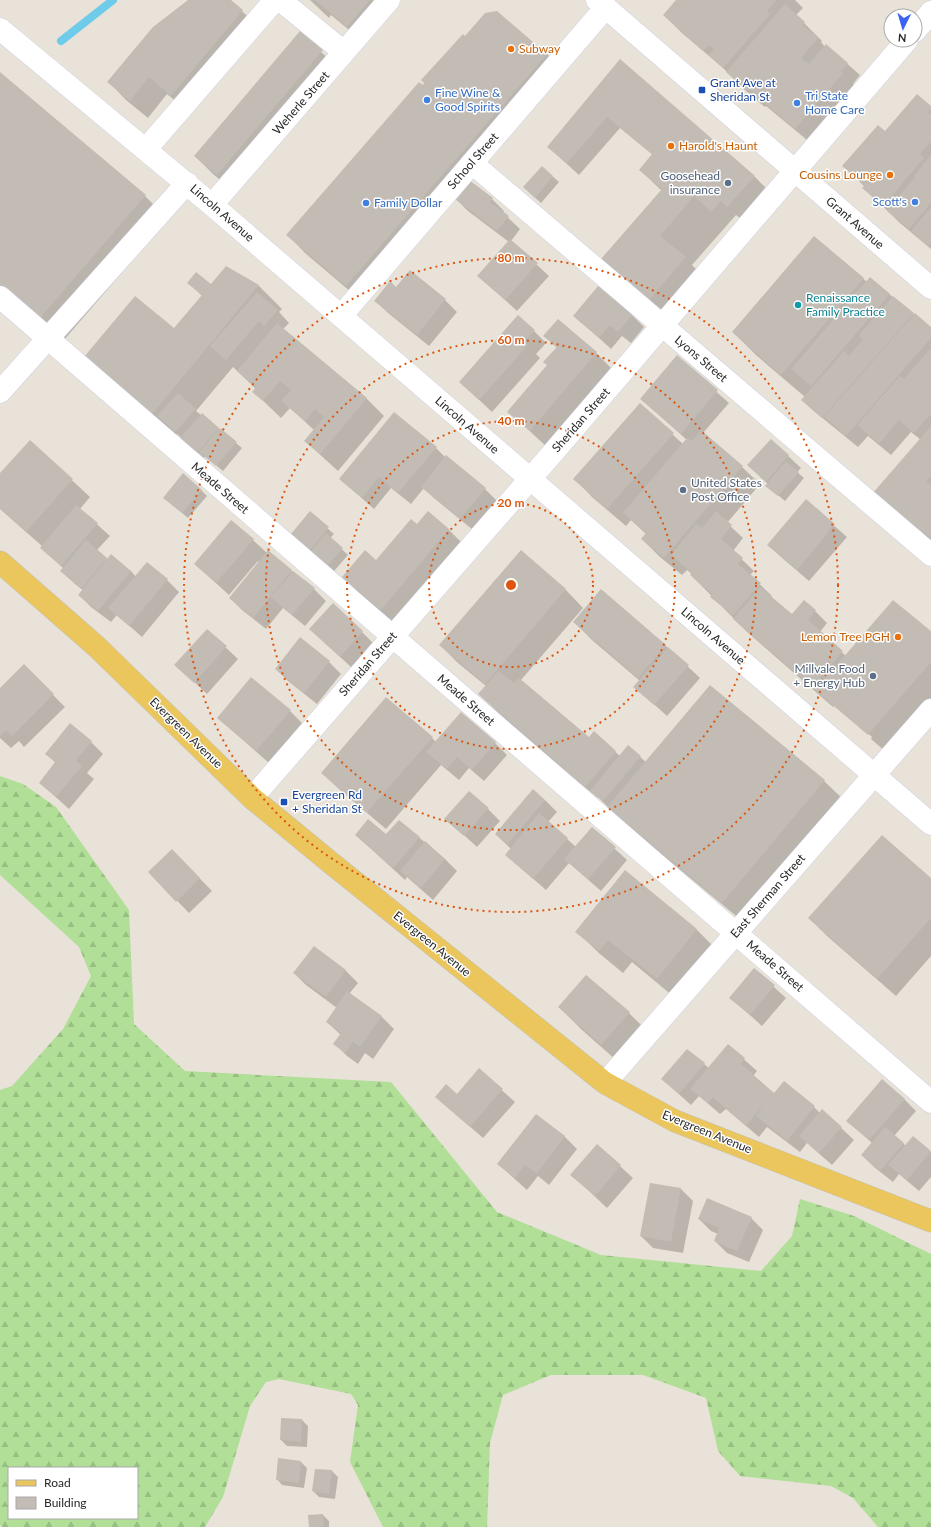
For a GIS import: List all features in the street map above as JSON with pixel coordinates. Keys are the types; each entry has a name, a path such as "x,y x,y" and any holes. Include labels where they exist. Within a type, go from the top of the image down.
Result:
{"main road":[{"name":"Evergreen Avenue","path":"0,562 97,647 252,798 605,1083 675,1121 931,1221"}],"street":[{"path":"146,149 275,0"},
{"path":"280,0 344,52"},
{"name":"Weherle Street","path":"212,205 389,0"},
{"name":"School Street","path":"341,316 472,163 602,4"},
{"name":"Grant Avenue","path":"602,4 931,288"},
{"path":"923,22 931,12"},
{"name":"Lincoln Avenue","path":"0,29 212,205 931,824"},
{"name":"Sheridan Street","path":"252,798 796,171 900,48"},
{"name":"Lyons Street","path":"472,163 931,555"},
{"path":"0,392 187,184"},
{"name":"Meade Street","path":"0,297 931,1102"},
{"name":"East Sherman Street","path":"605,1083 931,710"}],"green space":[{"path":"0,776 23,784 56,807 129,910 134,1024 185,1071 391,1082 497,1212 601,1255 761,1271 792,1236 800,1199 854,1216 931,1254 931,1527 878,1527 853,1498 831,1486 740,1476 718,1451 706,1398 643,1375 551,1375 503,1395 490,1443 487,1527 383,1527 350,1462 358,1405 351,1394 279,1379 266,1382 250,1406 223,1497 205,1527 2,1527 0,1525 0,1090 12,1086 63,1029 91,976 79,947 0,875"}],"building":[{"path":"188,0 231,0 243,10 171,96 149,77 130,101 107,82 153,27"},
{"path":"315,0 370,0 347,27"},
{"path":"676,0 776,0 767,11 770,14 723,68 708,55 714,49 709,45 703,51 663,15"},
{"path":"785,4 805,22 803,25 818,38 801,58 809,64 826,44 848,63 841,71 843,73 795,129 726,72"},
{"path":"497,11 547,54 346,286 286,235 419,82 423,85 424,83 421,80 463,34 465,36 485,13"},
{"path":"300,31 323,50 217,175 194,156"},
{"path":"620,59 755,176 727,207 721,201 711,212 694,196 660,236 686,257 649,300 601,259 662,189 639,170 652,154 607,117 567,163 547,147"},
{"path":"0,72 146,195 40,318 0,284"},
{"path":"917,94 931,106 928,113 931,115 931,141 920,154 924,158 883,206 862,188 865,185 842,166 878,125 885,131"},
{"path":"931,155 931,203 909,229 887,211"},
{"path":"542,166 553,176 535,198 523,187"},
{"path":"469,180 493,198 490,202 509,216 497,231 455,199"},
{"path":"931,207 931,242 928,246 911,231"},
{"name":"Renaissance Family Practice","path":"814,236 864,278 781,375 732,332"},
{"path":"510,239 538,263 505,300 477,276"},
{"path":"226,266 259,285 152,414 84,357 135,296 174,328 202,295 187,283 196,272 211,284"},
{"path":"410,270 446,299 417,335 374,301 390,281 396,287"},
{"path":"870,277 890,294 811,386 791,369"},
{"path":"598,286 633,314 618,332 610,325 599,338 573,316"},
{"path":"257,292 278,310 264,326 259,321 226,360 210,346"},
{"path":"893,296 914,313 822,418 801,400 844,351 849,356 863,339 858,336"},
{"path":"915,313 931,327 931,338 846,436 824,417"},
{"path":"518,315 535,330 524,342 528,345 479,400 459,382"},
{"path":"558,319 597,352 530,431 507,412 547,365 543,362 557,347 543,336"},
{"path":"277,323 367,398 320,454 304,441 324,417 315,409 305,421 281,401 291,390 280,381 263,401 252,392 256,387 237,371"},
{"path":"931,348 931,417 930,415 914,433 899,420 879,444 857,425 900,376 904,379"},
{"path":"677,355 718,390 681,434 640,399"},
{"path":"178,393 196,409 175,432 157,416"},
{"path":"640,403 674,433 607,509 573,479"},
{"path":"394,412 437,447 398,493 379,477 362,498 339,479"},
{"path":"202,413 219,428 197,453 180,438"},
{"path":"931,426 931,476 926,481 931,485 931,539 924,532 921,536 872,494"},
{"path":"220,428 237,442 216,466 199,452"},
{"name":"United States Post Office","path":"701,430 743,466 664,558 641,539 646,533 623,513 687,438 692,441"},
{"path":"771,439 789,455 766,482 747,465"},
{"path":"30,440 73,479 26,532 0,508 0,473"},
{"path":"446,455 486,488 460,519 421,487"},
{"path":"786,461 799,472 778,496 765,486"},
{"path":"183,473 202,490 182,513 163,498"},
{"path":"806,499 835,524 797,570 767,545"},
{"path":"76,505 98,523 61,566 40,548"},
{"path":"310,511 329,527 310,550 291,534"},
{"path":"428,511 449,529 381,610 342,577 365,550 376,560 411,519 417,524"},
{"path":"716,511 732,525 721,539 743,558 738,564 761,583 733,615 710,597 712,594 690,575 692,573 671,555 696,524 702,528"},
{"path":"231,520 254,539 216,583 194,564"},
{"path":"326,533 343,548 327,566 311,551"},
{"path":"86,540 107,558 81,589 60,571"},
{"path":"268,550 292,570 253,618 229,598"},
{"path":"521,550 566,589 485,684 439,645"},
{"path":"111,554 131,571 98,611 78,595"},
{"path":"147,562 168,579 129,626 108,608"},
{"path":"293,571 315,588 292,615 271,597"},
{"path":"760,587 792,614 804,600 816,610 808,620 843,651 812,687 733,619"},
{"path":"601,589 666,645 638,678 573,622"},
{"name":"Millvale Food + Energy Hub","path":"893,600 931,631 931,662 868,735 815,690"},
{"path":"333,603 363,631 340,657 309,629"},
{"path":"207,629 227,646 194,683 174,665"},
{"path":"300,637 330,661 304,693 275,669"},
{"path":"668,647 689,665 654,705 633,687"},
{"path":"24,664 54,694 12,736 6,730 0,736 0,688"},
{"path":"498,671 514,683 519,678 589,737 594,731 616,751 585,787 478,694"},
{"path":"251,677 291,710 256,751 217,718"},
{"path":"710,685 825,780 722,903 607,807"},
{"path":"386,697 433,737 367,812 321,773"},
{"path":"461,712 496,742 472,770 457,757 447,769 426,752"},
{"path":"70,723 92,741 76,760 82,766 56,797 39,783 55,762 45,754"},
{"path":"628,745 641,756 603,801 590,791"},
{"path":"533,789 545,800 507,845 495,834"},
{"path":"469,791 489,808 464,836 444,819"},
{"path":"539,813 568,838 533,879 505,855"},
{"path":"368,819 386,834 399,820 420,837 393,868 355,835"},
{"path":"592,827 616,847 588,879 564,859"},
{"path":"882,835 931,878 931,918 877,979 808,918"},
{"path":"425,841 445,859 421,888 400,871"},
{"path":"172,849 200,878 176,902 148,872"},
{"path":"625,870 697,929 657,979 608,940 599,951 575,932"},
{"path":"314,946 346,970 326,997 293,973"},
{"path":"754,968 775,985 750,1015 729,998"},
{"path":"586,975 630,1012 601,1045 558,1007"},
{"path":"347,991 382,1016 360,1047 353,1042 345,1053 333,1044 341,1033 326,1022"},
{"path":"728,1044 745,1058 741,1064 774,1093 784,1081 815,1106 787,1141 756,1116 765,1103 746,1126 713,1097 708,1103 690,1089"},
{"path":"687,1049 705,1063 679,1094 661,1079"},
{"path":"479,1068 503,1089 470,1127 435,1097 446,1084 457,1094"},
{"path":"882,1079 905,1099 869,1140 846,1121"},
{"path":"822,1109 842,1127 819,1153 799,1136"},
{"path":"536,1114 565,1136 537,1173 525,1165 515,1178 497,1164"},
{"path":"885,1127 904,1143 880,1171 861,1155"},
{"path":"913,1136 931,1151 907,1180 888,1165"},
{"path":"597,1144 621,1165 595,1196 570,1175"},
{"path":"650,1183 681,1188 671,1242 640,1236"},
{"path":"707,1198 752,1217 737,1251 714,1241 719,1228 698,1219"},
{"path":"281,1418 302,1419 301,1442 280,1440"},
{"path":"278,1458 301,1461 299,1483 276,1480"},
{"path":"315,1469 332,1470 329,1494 312,1491"},
{"path":"323,1514 324,1527 309,1527 308,1515"}],"waterway":[{"path":"61,41 113,0"}],"place":[{"name":"Subway","path":"511,49"},
{"name":"Grant Ave at Sheridan St","path":"702,90"},
{"name":"Fine Wine & Good Spirits","path":"427,100"},
{"name":"Tri State Home Care","path":"797,103"},
{"name":"Harold's Haunt","path":"671,146"},
{"name":"Cousins Lounge","path":"890,175"},
{"name":"Goosehead insurance","path":"728,183"},
{"name":"Scott's","path":"915,202"},
{"name":"Family Dollar","path":"366,203"},
{"name":"Renaissance Family Practice","path":"798,305"},
{"name":"United States Post Office","path":"683,490"},
{"name":"Lemon Tree PGH","path":"898,637"},
{"name":"Millvale Food + Energy Hub","path":"873,676"},
{"name":"Evergreen Rd + Sheridan St","path":"284,802"}]}
